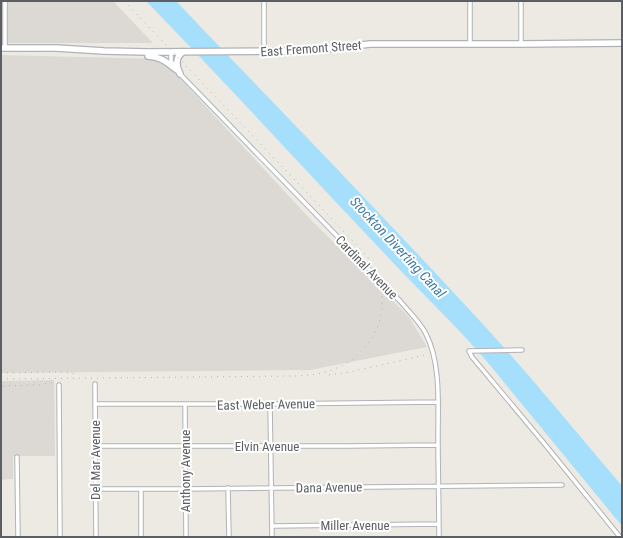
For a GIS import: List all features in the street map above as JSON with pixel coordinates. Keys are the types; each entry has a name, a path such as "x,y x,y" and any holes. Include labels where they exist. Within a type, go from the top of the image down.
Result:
{"main road":[{"name":"East Fremont Street","path":"3,48 56,48 116,52 230,52 312,50 370,44 622,43"},
{"path":"116,52 156,56 164,60 179,72"},
{"path":"179,72 177,68 178,57 185,52"}],"street":[{"path":"3,48 5,1"},
{"path":"264,1 264,51"},
{"path":"470,1 470,44"},
{"path":"521,1 521,44"},
{"name":"Cardinal Avenue","path":"170,52 172,64 179,72 420,323 434,353 436,371 438,402 439,537"},
{"path":"522,350 469,351 472,357 620,537"},
{"name":"Del Mar Avenue","path":"95,384 96,537"},
{"path":"59,385 60,537"},
{"name":"East Weber Avenue","path":"95,404 438,402"},
{"name":"Anthony Avenue","path":"185,404 186,537"},
{"path":"270,404 272,537"},
{"name":"Elvin Avenue","path":"95,446 438,445"},
{"path":"17,457 18,537"},
{"name":"Dana Avenue","path":"96,489 562,485"},
{"path":"228,488 229,537"},
{"path":"141,489 141,537"},
{"name":"Miller Avenue","path":"272,526 439,524"}],"shaded area":[{"path":"1,1 113,1 153,43 1,43"},
{"path":"1,55 162,59 311,220 409,317 427,347 310,370 1,373"},
{"path":"54,380 55,456 13,456 13,479 1,480 1,381"}],"water":[{"name":"Stockton Diverting Canal","path":"146,1 176,1 358,191 506,350 546,395 622,486 622,526 489,364 451,322 398,268"}],"railway":[{"path":"124,1 366,255 375,270 381,286 382,302 380,318 375,333 366,346 354,358 339,367 315,374 291,376"},
{"path":"329,375 350,372 425,355"},
{"path":"1,373 65,372 77,374"},
{"path":"1,379 295,376"},
{"path":"3,386 39,385 55,382"}]}
